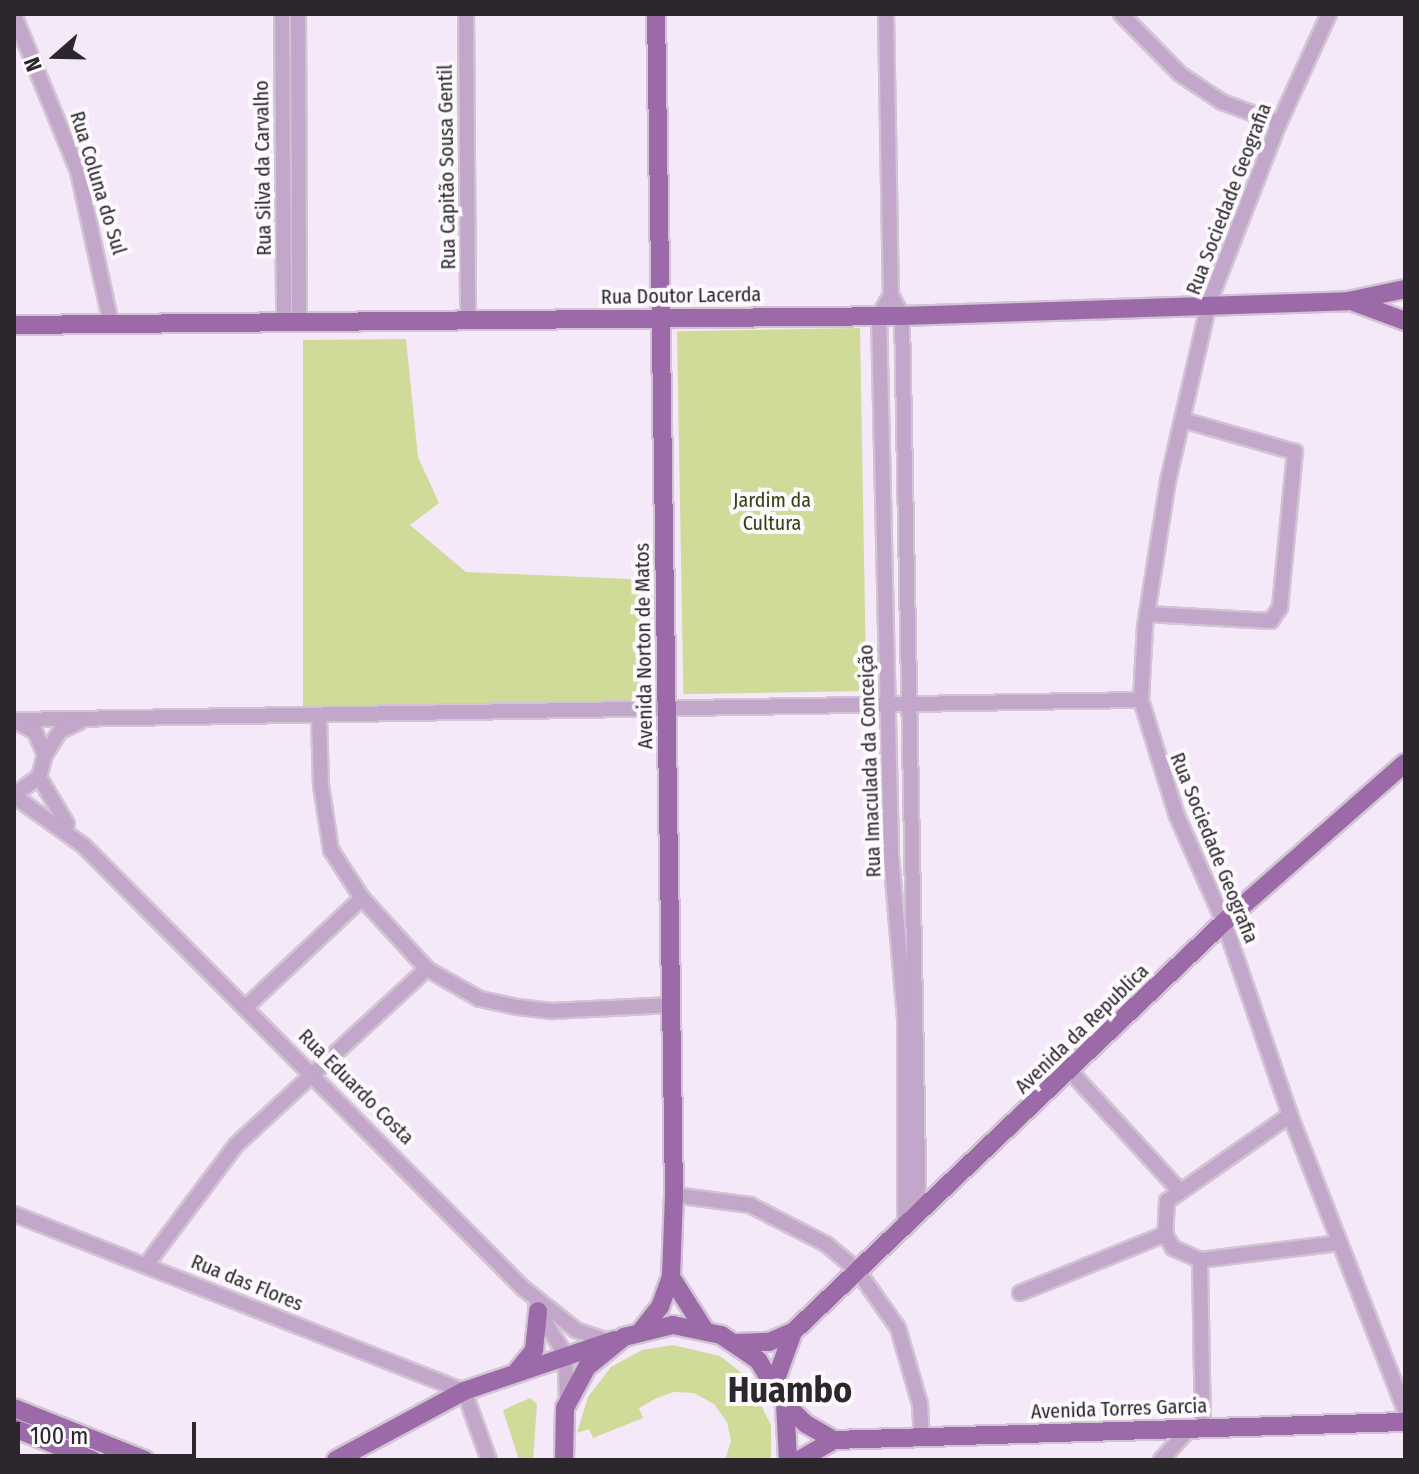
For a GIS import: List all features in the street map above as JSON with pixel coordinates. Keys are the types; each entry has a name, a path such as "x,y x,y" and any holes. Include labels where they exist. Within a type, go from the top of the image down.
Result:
{"main road":[{"name":"Avenida Norton de Matos","path":"656,14 674,1195 671,1277"},
{"path":"1382,303 1405,278"},
{"name":"Rua Doutor Lacerda","path":"14,325 902,316 1209,303 1382,303 1405,289"},
{"path":"1382,303 1405,321"},
{"path":"1382,303 1405,330"},
{"name":"Avenida da Republica","path":"793,1332 905,1229 1224,922 1405,763"},
{"path":"671,1277 704,1329"},
{"path":"564,1460 565,1408 587,1367 660,1307 671,1277"},
{"path":"517,1371 534,1350 538,1311"},
{"path":"336,1460 464,1391 565,1354 673,1325 704,1329 736,1343 775,1382 785,1404 791,1436 788,1460"},
{"path":"736,1343 769,1342 793,1332"},
{"path":"775,1382 793,1332"},
{"path":"785,1404 806,1424 834,1440"},
{"path":"14,1408 145,1460"},
{"name":"Avenida Torres Garcia","path":"834,1440 1405,1422"},
{"path":"14,1428 93,1460"},
{"path":"799,1460 834,1440"}],"street":[{"name":"Rua Silva da Carvalho","path":"282,14 283,89 292,202"},
{"name":"Rua Silva da Carvalho","path":"292,321 292,202 299,88 298,14"},
{"name":"Rua Capitão Sousa Gentil","path":"466,14 468,320"},
{"name":"Rua Imaculada da Conceição","path":"886,14 891,295 902,316 913,707 919,1215"},
{"path":"1121,14 1180,74 1222,102 1279,123"},
{"name":"Rua Sociedade Geografia","path":"1329,14 1279,123 1209,303 1183,420 1147,614 1141,700 1177,816 1224,922 1290,1115 1405,1410"},
{"name":"Rua Coluna do Sul","path":"14,15 78,171 111,323"},
{"path":"283,89 299,88"},
{"path":"879,316 891,295"},
{"name":"Rua Imaculada da Conceição","path":"879,316 891,855 905,1017 905,1229"},
{"path":"1147,614 1271,621 1280,607 1295,452 1183,420"},
{"path":"883,455 905,455"},
{"path":"884,598 909,596"},
{"path":"14,720 913,707 1141,700"},
{"path":"319,715 321,785 331,850 362,898 427,969 480,999 518,1007 553,1011 670,1005"},
{"name":"Rua Eduardo Costa","path":"14,720 42,743 41,772 48,799 84,846 315,1074 523,1288 576,1330 624,1336"},
{"path":"14,795 41,772 51,740 84,720"},
{"name":"Rua Eduardo Costa","path":"14,795 84,846"},
{"path":"891,855 913,854"},
{"path":"247,1006 362,898"},
{"path":"146,1265 236,1145 427,969"},
{"path":"1070,1071 1179,1190"},
{"path":"1290,1115 1179,1190 1163,1213 1165,1234 1173,1248 1200,1260 1283,1246 1339,1243"},
{"path":"674,1195 708,1196 762,1210 826,1244 857,1270 898,1328 920,1404 922,1437"},
{"name":"Rua das Flores","path":"14,1214 464,1391"},
{"path":"1020,1293 1165,1234"},
{"path":"1161,1460 1196,1428 1200,1260"},
{"path":"523,1288 565,1354 570,1378 565,1408"},
{"path":"464,1391 489,1460"}],"green space":[{"name":"Jardim da Cultura","path":"860,328 866,691 683,694 677,331"},
{"path":"406,339 418,457 439,503 410,525 466,572 653,580 651,700 303,707 303,340"},
{"path":"673,1345 720,1356 747,1377 771,1425 771,1460 725,1460 731,1441 727,1422 714,1404 694,1393 673,1392 655,1399 639,1408 643,1418 593,1438 589,1429 577,1433 588,1397 611,1367 642,1350"},
{"path":"530,1398 537,1404 533,1460 519,1460 503,1410"}],"district":[{"name":"Huambo","path":"790,1391"}]}
